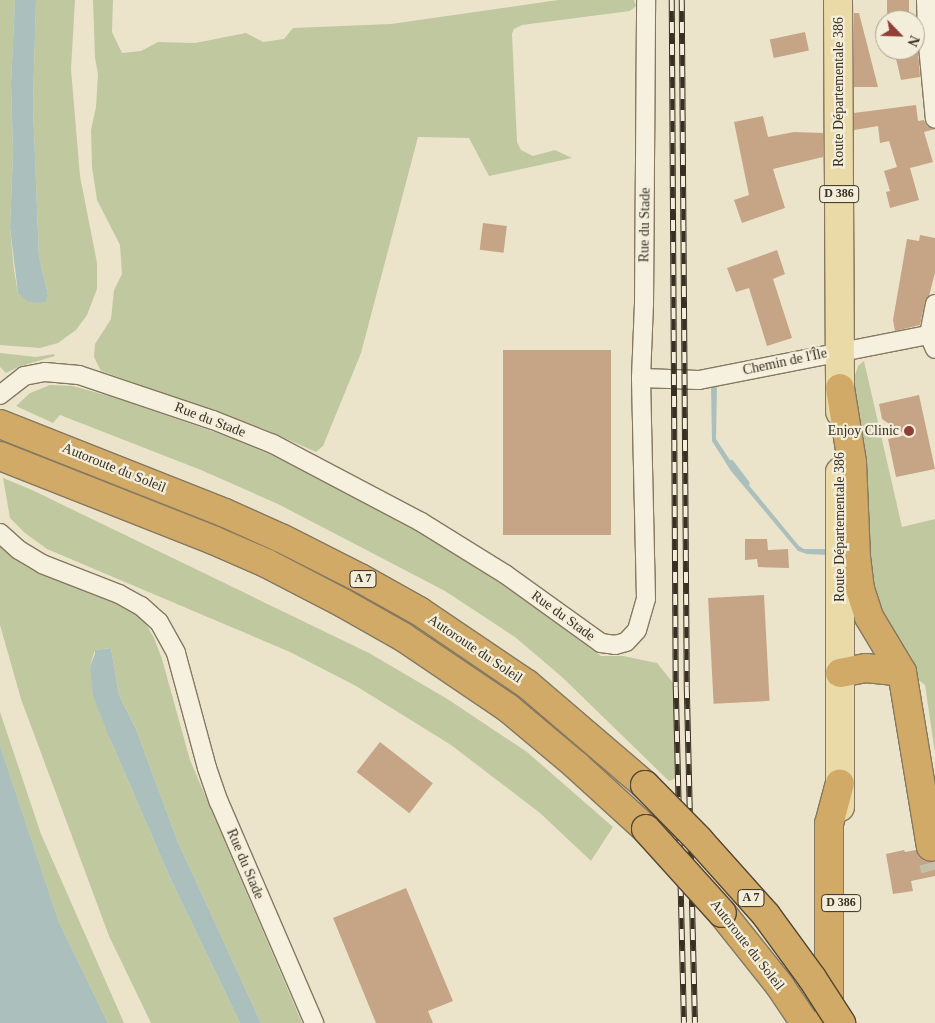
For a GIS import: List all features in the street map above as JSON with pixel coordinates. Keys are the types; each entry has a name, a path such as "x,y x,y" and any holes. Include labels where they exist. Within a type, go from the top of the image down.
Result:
{"highway":[{"path":"840,388 852,462 856,557 860,589 869,617 902,672 931,848"},
{"name":"Autoroute du Soleil","path":"0,424 225,513 281,538 369,582 441,626 527,684 646,785 699,840 766,915 842,1023"},
{"name":"Autoroute du Soleil","path":"0,456 177,525 266,563 394,632 508,708 577,766 646,829 722,912 780,986 805,1023"},
{"path":"840,672 866,668 902,672"},
{"path":"829,1023 829,824 840,783"}],"main road":[{"name":"Route Départementale 386","path":"838,0 842,1023"}],"street":[{"name":"Rue du Stade","path":"0,395 24,376 45,372 79,375 176,407 273,444 421,522 505,574 601,644 626,642 637,630 646,599 641,378 644,304 646,0"},
{"path":"926,0 935,119"},
{"path":"932,342 935,304"},
{"name":"Chemin de l'Île","path":"641,378 699,380 840,351 932,342"},
{"name":"Rue du Stade","path":"0,533 18,550 42,564 119,594 141,606 164,629 176,652 207,768 219,802 314,1023"}],"green space":[{"path":"0,0 15,0 11,83 13,152 10,228 14,270 18,293 48,295 39,257 33,106 36,0 75,0 71,69 80,176 97,263 97,289 87,315 76,330 58,343 40,348 0,345"},
{"path":"93,0 113,0 112,32 122,53 141,51 158,42 195,43 246,33 263,42 284,39 293,28 391,24 558,0 634,0 636,6 630,11 522,25 514,29 512,34 517,142 521,150 533,156 555,150 572,158 489,176 469,138 418,137 361,353 323,446 316,452 264,429 101,371 94,357 95,344 111,319 114,290 122,274 120,245 97,200 92,167 91,130 96,107 98,74 95,58"},
{"path":"0,353 36,357 54,354 55,356 18,367 6,373 0,367"},
{"path":"864,361 902,527 935,519 935,753 925,685 916,678 912,659 871,597 853,382 858,366"},
{"path":"50,385 73,386 116,398 229,437 284,460 358,496 448,547 504,582 601,656 623,656 657,663 674,684 676,778 669,781 562,677 515,637 445,591 278,504 201,470 60,415 53,423 16,406 30,393"},
{"path":"3,478 32,490 369,653 449,700 527,752 613,827 591,861 540,813 451,745 356,686 290,652 47,549 25,533 10,518"},
{"path":"0,543 9,553 24,563 124,604 141,615 154,638 162,659 190,760 302,1023 261,1023 178,842 136,729 119,695 111,648 95,650 90,666 110,739 171,880 240,1023 151,1023 109,936 21,699 0,625"},
{"path":"0,712 41,834 124,1023 108,1023 59,922 0,745"}],"shaded area":[{"path":"15,0 36,0 33,106 39,257 48,295 45,302 36,303 27,301 18,293 10,228 13,152 11,83"},
{"path":"717,386 716,439 738,472 799,546 804,549 827,549 827,555 807,554 798,551 731,471 712,441 711,387"},
{"path":"111,648 119,695 136,729 178,842 261,1023 240,1023 171,880 110,739 93,696 90,666 95,650"},
{"path":"0,745 59,922 108,1023 0,1023"}],"building":[{"path":"887,0 909,0 909,10 887,10"},
{"path":"854,13 859,13 878,87 854,87"},
{"path":"805,32 809,51 774,58 770,39"},
{"path":"896,60 919,60 920,77 901,80"},
{"path":"916,105 918,121 924,120 927,126 935,129 924,132 933,162 910,168 919,200 890,208 886,192 890,191 884,171 897,167 889,141 880,143 878,126 854,130 854,113"},
{"path":"763,116 768,137 794,132 823,133 823,157 773,169 785,208 742,223 734,200 749,195 734,122"},
{"path":"483,223 507,226 504,253 480,250"},
{"path":"920,235 935,238 935,273 929,296 925,302 920,325 895,331 893,320 907,239 919,241"},
{"path":"777,250 785,274 773,279 792,338 767,346 749,288 736,292 727,268"},
{"path":"503,350 611,350 611,535 503,535"},
{"name":"Enjoy Clinic","path":"919,395 935,469 896,477 888,439 906,435 882,419 879,404"},
{"path":"745,539 767,539 768,550 788,549 789,568 758,567 757,559 745,560"},
{"path":"764,595 770,701 714,704 708,598"},
{"path":"380,742 433,783 409,813 357,772"},
{"path":"904,850 905,852 916,850 919,857 925,861 935,862 935,876 911,881 913,891 893,894 886,854"},
{"path":"406,888 453,1001 428,1011 433,1023 376,1023 333,918"}],"waterway":[{"path":"731,462 747,483"}],"tunnel":[{"path":"933,862 935,870"}],"railway":[{"path":"672,0 676,687 684,1023"},
{"path":"682,0 687,687 695,1023"}],"place":[{"name":"Enjoy Clinic","path":"909,431"}]}
